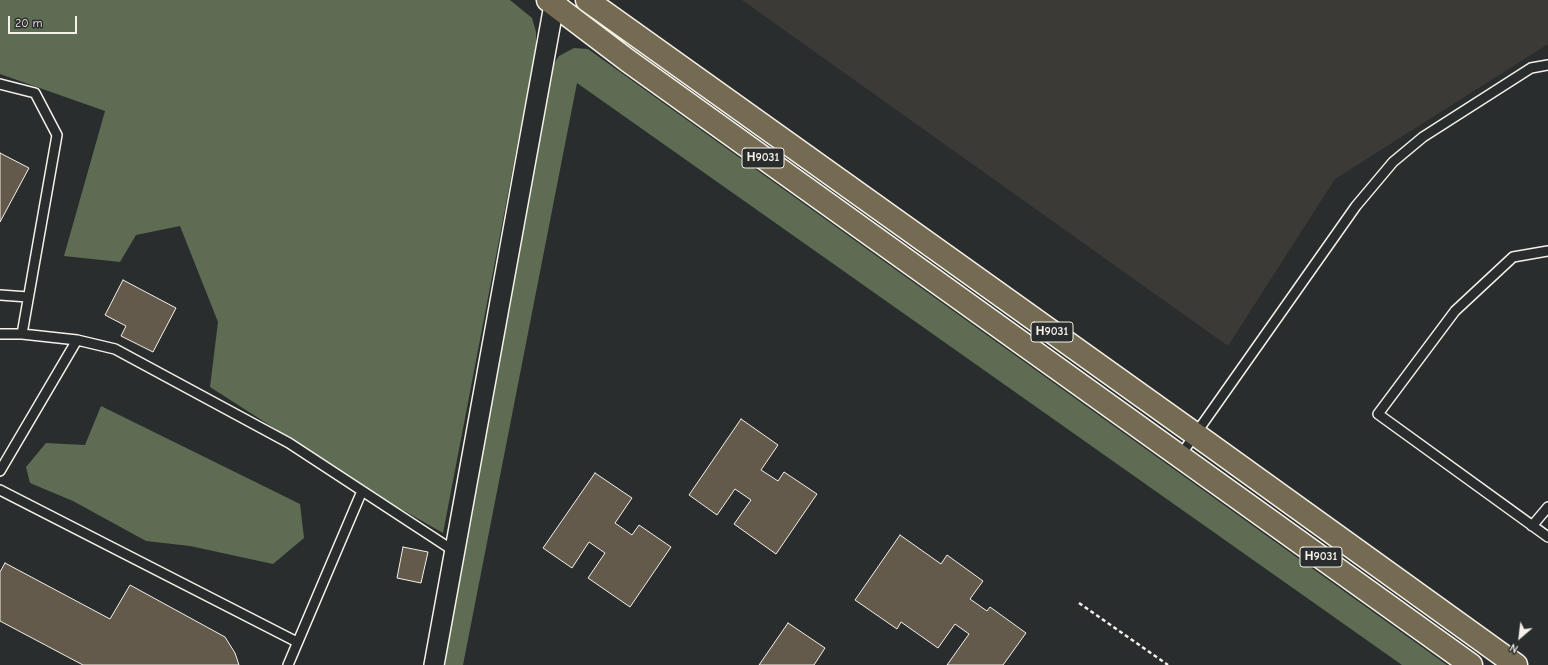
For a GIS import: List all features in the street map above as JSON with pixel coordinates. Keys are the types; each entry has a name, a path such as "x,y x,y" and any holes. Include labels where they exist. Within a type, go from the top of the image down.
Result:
{"main road":[{"name":"Н9031","path":"586,0 1516,665"},
{"name":"Н9031","path":"553,2 646,74 1471,665"}],"street":[{"path":"434,665 553,2"}],"lane":[{"path":"1180,456 1356,206 1393,162 1423,137 1531,68 1548,65"},
{"path":"0,84 35,93 57,135 22,334"},
{"path":"1548,251 1513,257 1455,311 1378,414 1548,537"},
{"path":"0,296 28,297"},
{"path":"0,334 22,334 77,340 115,349 289,443 454,551"},
{"path":"0,470 77,340"},
{"path":"0,490 297,642"},
{"path":"288,665 362,491"},
{"path":"1532,526 1548,507"}],"path":[{"path":"1079,603 1168,665"}],"shaded area":[{"path":"742,0 1548,0 1548,44 1335,179 1228,346"}],"green space":[{"path":"0,0 510,0 532,18 536,32 536,47 443,533 394,505 210,387 218,322 180,226 136,235 120,262 64,256 105,111 0,74"},
{"path":"574,48 588,49 1447,665 1402,665 577,83 463,665 443,665 551,68 559,56"},
{"path":"101,406 300,504 304,538 273,564 190,546 146,541 73,501 30,483 26,467 46,443 85,445"}],"building":[{"path":"0,153 29,168 0,222"},
{"path":"123,280 176,308 153,352 121,336 126,326 105,315"},
{"path":"741,419 778,445 761,470 778,481 784,472 817,494 776,554 734,524 751,500 735,489 717,515 689,495"},
{"path":"595,473 632,498 615,523 632,535 639,525 671,547 630,607 588,578 605,553 589,542 572,568 543,548"},
{"path":"900,535 941,564 947,555 983,581 970,599 987,611 990,607 1026,633 1003,665 947,665 969,634 955,624 938,648 901,622 897,629 855,600"},
{"path":"403,547 428,552 421,583 397,578"},
{"path":"5,563 110,619 130,585 225,637 235,653 239,665 83,665 0,621 0,572"},
{"path":"788,623 825,648 814,665 759,665"}]}
